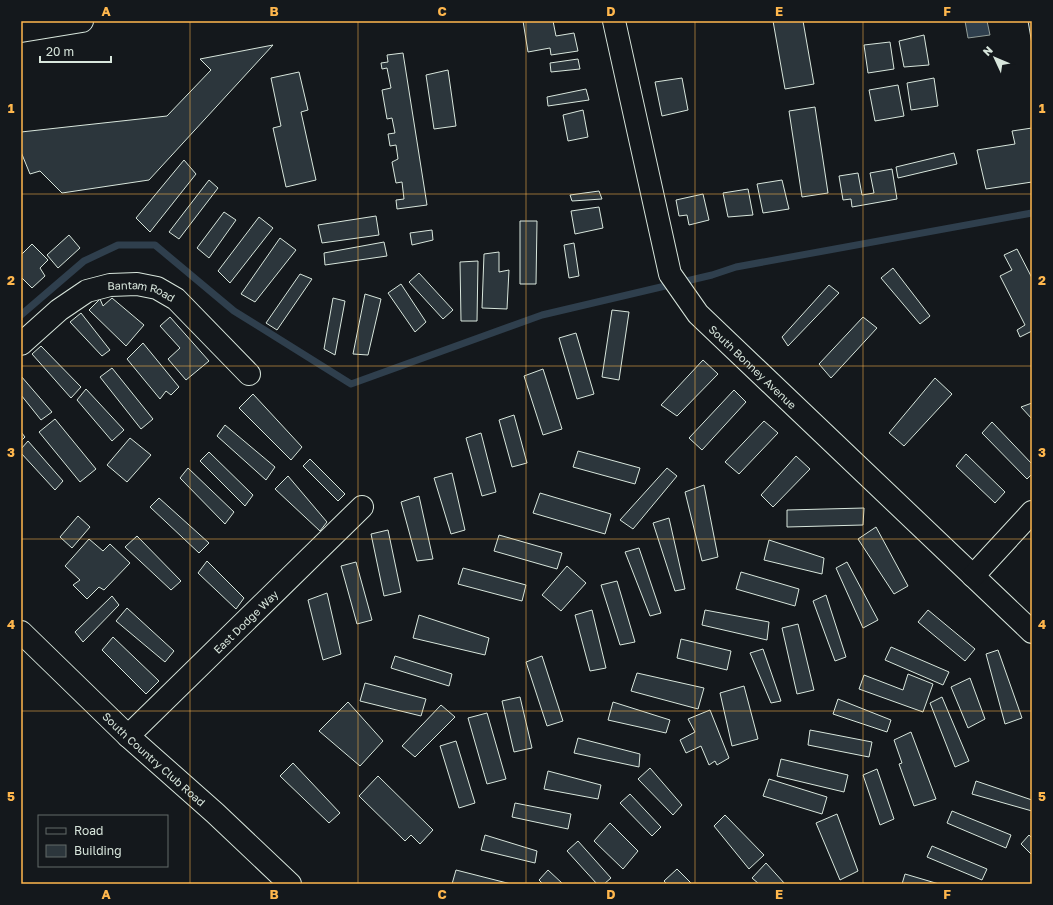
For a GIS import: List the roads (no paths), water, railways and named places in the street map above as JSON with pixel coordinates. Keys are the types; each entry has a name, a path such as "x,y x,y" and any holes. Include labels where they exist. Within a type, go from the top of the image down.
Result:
{"street":[{"path":"21,31 82,21"},
{"name":"South Bonney Avenue","path":"614,21 670,274 698,314 1032,632"},
{"name":"Bantam Road","path":"21,344 59,310 87,291 110,285 137,284 156,288 176,299 249,374"},
{"name":"East Dodge Way","path":"128,736 362,507"},
{"path":"973,576 1032,512"},
{"name":"South Country Club Road","path":"21,632 128,736 215,813 290,884"}],"water":[{"path":"965,21 987,21 990,35 968,38"}],"waterway":[{"path":"21,315 84,261 118,245 155,245 234,311 351,384 542,315 712,275 736,267 1032,213"}]}
